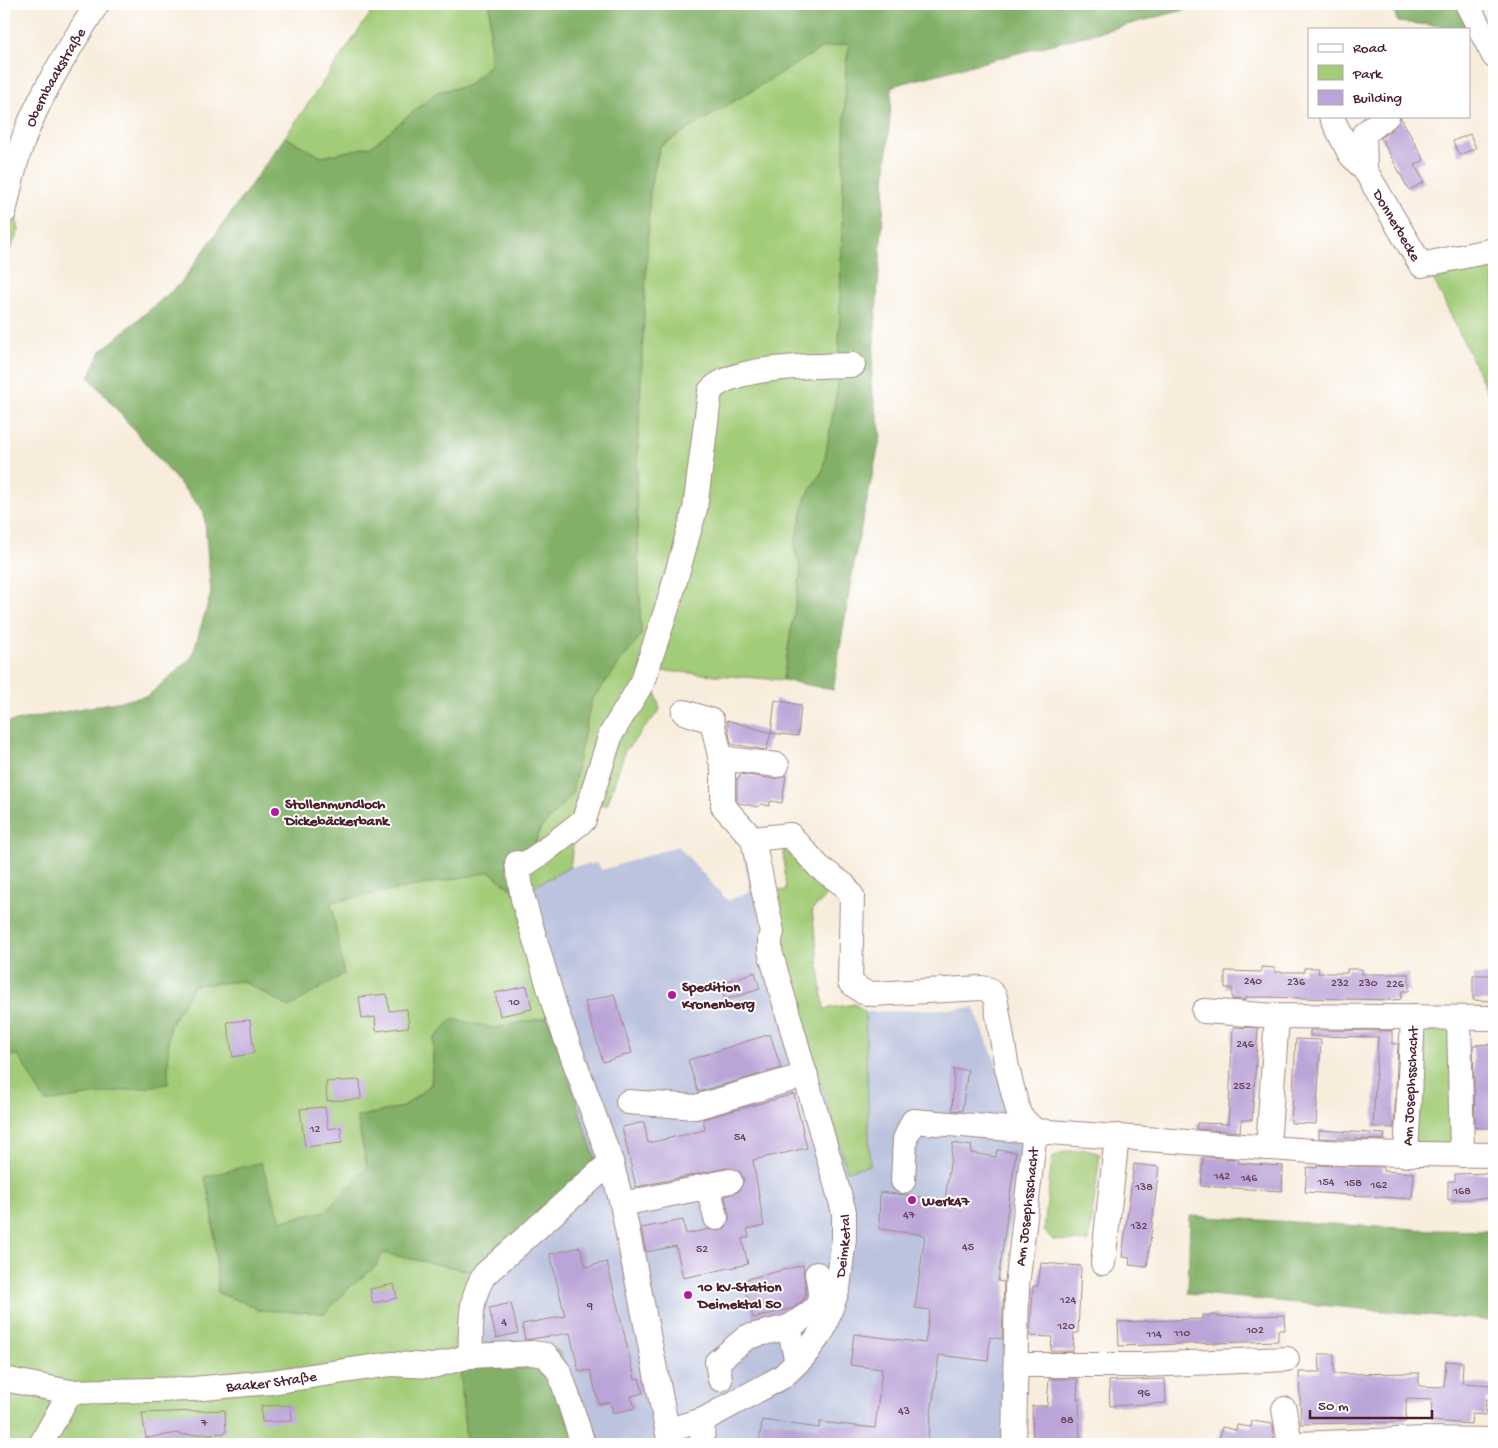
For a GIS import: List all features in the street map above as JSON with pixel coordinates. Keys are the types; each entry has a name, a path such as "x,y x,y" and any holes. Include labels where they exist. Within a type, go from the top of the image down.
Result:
{"street":[{"name":"Obernbaakstraße","path":"4,212 20,149 30,123 44,95 97,4"},
{"path":"1467,4 1494,56"},
{"name":"Donnerbecke","path":"1332,118 1350,154 1365,170 1421,266 1494,250"},
{"name":"Donnerbecke","path":"1365,170 1364,134 1384,118"},
{"name":"Deimketal","path":"752,839 772,932 770,951 844,1212 844,1238 838,1288 823,1330 782,1377 670,1437 622,1204 611,1162 556,1011 523,899 518,866 544,852 584,820 611,734 644,676 669,602 695,509 710,391 720,382 774,368 853,365"},
{"path":"684,712 712,721 720,758 723,806 752,839 790,835 819,868 848,888 852,896 850,982 863,992 873,994 981,988 992,993 995,997 1007,1068 1018,1111 1020,1116 1035,1131"},
{"path":"720,758 777,765"},
{"name":"Am Josephsschacht","path":"1204,1011 1277,1016 1494,1018"},
{"path":"1268,1148 1277,1016"},
{"name":"Am Josephsschacht","path":"1406,1155 1413,1018"},
{"path":"1459,1018 1462,1155"},
{"path":"628,1102 696,1107 806,1075"},
{"path":"903,1181 905,1139 913,1121 1035,1131"},
{"name":"Am Josephsschacht","path":"1014,1444 1017,1286 1035,1131 1268,1148 1406,1155 1494,1156"},
{"path":"1103,1263 1117,1136"},
{"path":"470,1356 473,1299 476,1288 485,1274 611,1162"},
{"path":"622,1204 730,1181"},
{"path":"696,1188 705,1190 710,1195 716,1218"},
{"path":"720,1379 717,1362 747,1337 790,1327 817,1308 822,1296 817,1274"},
{"path":"790,1327 797,1362"},
{"name":"Baaker Straße","path":"4,1379 70,1392 193,1389 271,1382 391,1364 432,1366 470,1356 532,1353 546,1355 560,1373 583,1444"},
{"path":"1017,1365 1143,1365 1286,1359"},
{"path":"41,1444 70,1392"},
{"path":"1284,1409 1290,1444"},
{"path":"702,1444 703,1420"},
{"path":"1297,1444 1424,1439 1494,1440"}],"shaded area":[{"path":"763,834 789,976 835,1134 870,1165 865,1012 974,1008 1024,1133 1007,1242 1003,1444 601,1444 559,1351 491,1348 462,1343 549,1017 519,895 570,867 597,863 602,870 678,846 728,901 751,891 741,842"}],"green space":[{"path":"377,4 490,4 490,65 467,86 437,92 372,146 322,157 285,137"},
{"path":"490,4 1207,4 892,86 871,385 881,435 856,551 833,690 783,680 801,570 794,547 806,497 823,470 838,385 846,64 850,43 822,48 660,146 650,188 636,485 641,635 591,701 571,796 540,829 519,895 490,872 331,902 344,974 289,1007 243,981 194,985 169,1027 168,1084 45,1102 18,1055 4,1057 4,723 148,696 192,657 211,593 204,512 89,377 101,351 180,284 285,137 322,157 372,146 437,92 467,86 490,65"},
{"path":"1391,4 1464,4 1467,11 1464,28 1398,22"},
{"path":"850,42 846,64 838,385 823,470 806,497 794,547 801,570 783,680 650,670 660,710 625,751 607,805 579,803 570,867 519,895 540,829 571,796 591,701 641,635 636,485 650,188 660,146 822,48"},
{"path":"12,200 19,230 4,264 4,228"},
{"path":"1494,263 1494,405 1430,272"},
{"path":"795,843 835,888 812,910 824,1009 855,1004 865,1012 870,1165 847,1171 789,976 767,892 786,890 783,847"},
{"path":"490,872 519,895 549,1017 495,1028 452,1020 434,1039 431,1084 403,1107 357,1117 367,1167 326,1212 281,1221 205,1177 212,1207 218,1292 258,1310 325,1313 349,1288 376,1266 382,1253 476,1272 460,1365 466,1444 4,1444 4,1057 18,1055 167,1084 169,1027 194,985 243,981 289,1007 331,902"},
{"path":"549,1017 597,1164 476,1272 382,1253 376,1266 349,1288 325,1313 258,1310 218,1293 212,1207 205,1177 261,1162 281,1221 326,1211 367,1167 357,1117 403,1107 431,1085 434,1039 452,1019 495,1028"},
{"path":"1418,1029 1457,1030 1459,1144 1412,1143"},
{"path":"1084,1149 1100,1154 1089,1242 1053,1240 1044,1231 1052,1158 1064,1152"},
{"path":"1190,1216 1432,1230 1494,1231 1494,1321 1188,1293"},
{"path":"536,1343 559,1351 601,1444 466,1444 460,1365"}],"building":[{"path":"1399,118 1401,118 1424,160 1415,165 1424,182 1409,190 1381,138 1396,126"},
{"path":"1470,134 1476,148 1459,155 1453,141"},
{"path":"775,700 801,705 798,736 771,733"},
{"path":"727,720 771,733 766,750 731,744"},
{"path":"740,774 775,779 786,775 782,803 771,801 769,806 761,804 757,807 739,803 737,801 737,778 739,778"},
{"path":"1261,967 1275,968 1275,972 1304,972 1304,968 1319,968 1318,973 1347,973 1347,969 1362,969 1362,974 1409,974 1409,991 1402,991 1401,999 1392,1000 1260,997 1246,997 1246,1000 1232,999 1232,988 1225,988 1225,971 1261,972"},
{"path":"755,972 760,989 725,1000 720,984"},
{"path":"1473,975 1494,975 1494,1001 1473,1000"},
{"path":"527,986 532,1009 500,1016 495,993"},
{"path":"387,994 389,1011 407,1009 409,1027 376,1031 375,1017 362,1019 359,997"},
{"path":"614,994 632,1053 603,1062 585,1002"},
{"path":"250,1020 254,1053 233,1057 227,1022"},
{"path":"1233,1027 1258,1028 1252,1120 1241,1120 1240,1132 1196,1129 1197,1123 1228,1124"},
{"path":"1310,1030 1392,1031 1392,1044 1398,1044 1394,1128 1373,1127 1378,1037 1310,1036"},
{"path":"770,1034 781,1068 698,1092 688,1060"},
{"path":"1296,1039 1321,1040 1316,1124 1291,1123"},
{"path":"1494,1044 1494,1128 1475,1128 1473,1045"},
{"path":"954,1069 968,1070 962,1111 952,1110"},
{"path":"360,1080 361,1099 327,1101 326,1082"},
{"path":"794,1094 807,1148 753,1160 764,1226 747,1229 749,1237 742,1239 748,1264 683,1278 676,1246 646,1252 641,1228 683,1220 686,1234 709,1229 719,1231 725,1228 729,1222 729,1215 725,1196 739,1191 744,1179 740,1172 727,1168 636,1187 622,1127 644,1122 648,1143 705,1130 703,1119"},
{"path":"325,1107 328,1129 341,1127 342,1143 305,1147 300,1109"},
{"path":"1319,1130 1385,1134 1384,1140 1319,1138"},
{"path":"953,1143 972,1146 971,1153 996,1157 997,1150 1016,1152 998,1281 1004,1282 1002,1339 990,1337 988,1361 939,1355 927,1444 860,1444 840,1442 840,1444 759,1444 762,1420 819,1428 820,1422 875,1428 882,1369 850,1365 854,1334 925,1343 930,1310 915,1308 925,1235 879,1229 880,1192 945,1200"},
{"path":"1203,1157 1239,1159 1238,1163 1283,1166 1282,1191 1201,1186"},
{"path":"1134,1164 1159,1167 1147,1267 1129,1265 1130,1258 1122,1257"},
{"path":"1317,1165 1383,1167 1383,1171 1414,1173 1412,1199 1305,1192 1307,1167 1317,1168"},
{"path":"1494,1173 1494,1198 1448,1200 1448,1181 1455,1181 1455,1174"},
{"path":"580,1247 586,1267 607,1262 635,1379 639,1378 643,1393 631,1396 635,1408 613,1413 610,1402 599,1404 590,1370 579,1372 570,1333 525,1340 522,1324 565,1316 550,1254"},
{"path":"1041,1263 1081,1266 1078,1333 1074,1333 1073,1351 1051,1351 1052,1337 1030,1336 1033,1286 1038,1286"},
{"path":"803,1265 806,1294 803,1301 793,1308 753,1318 743,1280"},
{"path":"394,1284 397,1298 373,1303 370,1289"},
{"path":"511,1303 518,1333 496,1338 489,1308"},
{"path":"1202,1315 1217,1315 1217,1317 1284,1315 1285,1330 1278,1330 1278,1341 1119,1346 1118,1322 1202,1319"},
{"path":"1319,1354 1334,1354 1334,1374 1419,1373 1419,1386 1444,1387 1446,1361 1463,1362 1462,1383 1494,1385 1494,1400 1486,1399 1485,1415 1472,1414 1471,1424 1431,1421 1432,1400 1406,1399 1406,1422 1301,1424 1299,1372 1320,1372"},
{"path":"1049,1379 1078,1379 1077,1399 1079,1398 1080,1444 1033,1444 1032,1406 1047,1406"},
{"path":"1165,1379 1166,1403 1110,1406 1109,1381"},
{"path":"291,1405 292,1421 262,1422 261,1406"},
{"path":"225,1410 226,1433 179,1435 179,1433 146,1438 142,1413"},
{"path":"1252,1421 1273,1424 1274,1444 1218,1444 1222,1427 1236,1430 1237,1425 1251,1427"}],"place":[{"name":"Stollenmundloch Dickebäckerbank","path":"275,812"},
{"name":"Spedition Kronenberg","path":"672,995"},
{"name":"Werk47","path":"912,1200"},
{"name":"10 kV-Station Deimektal 50","path":"688,1295"}]}
